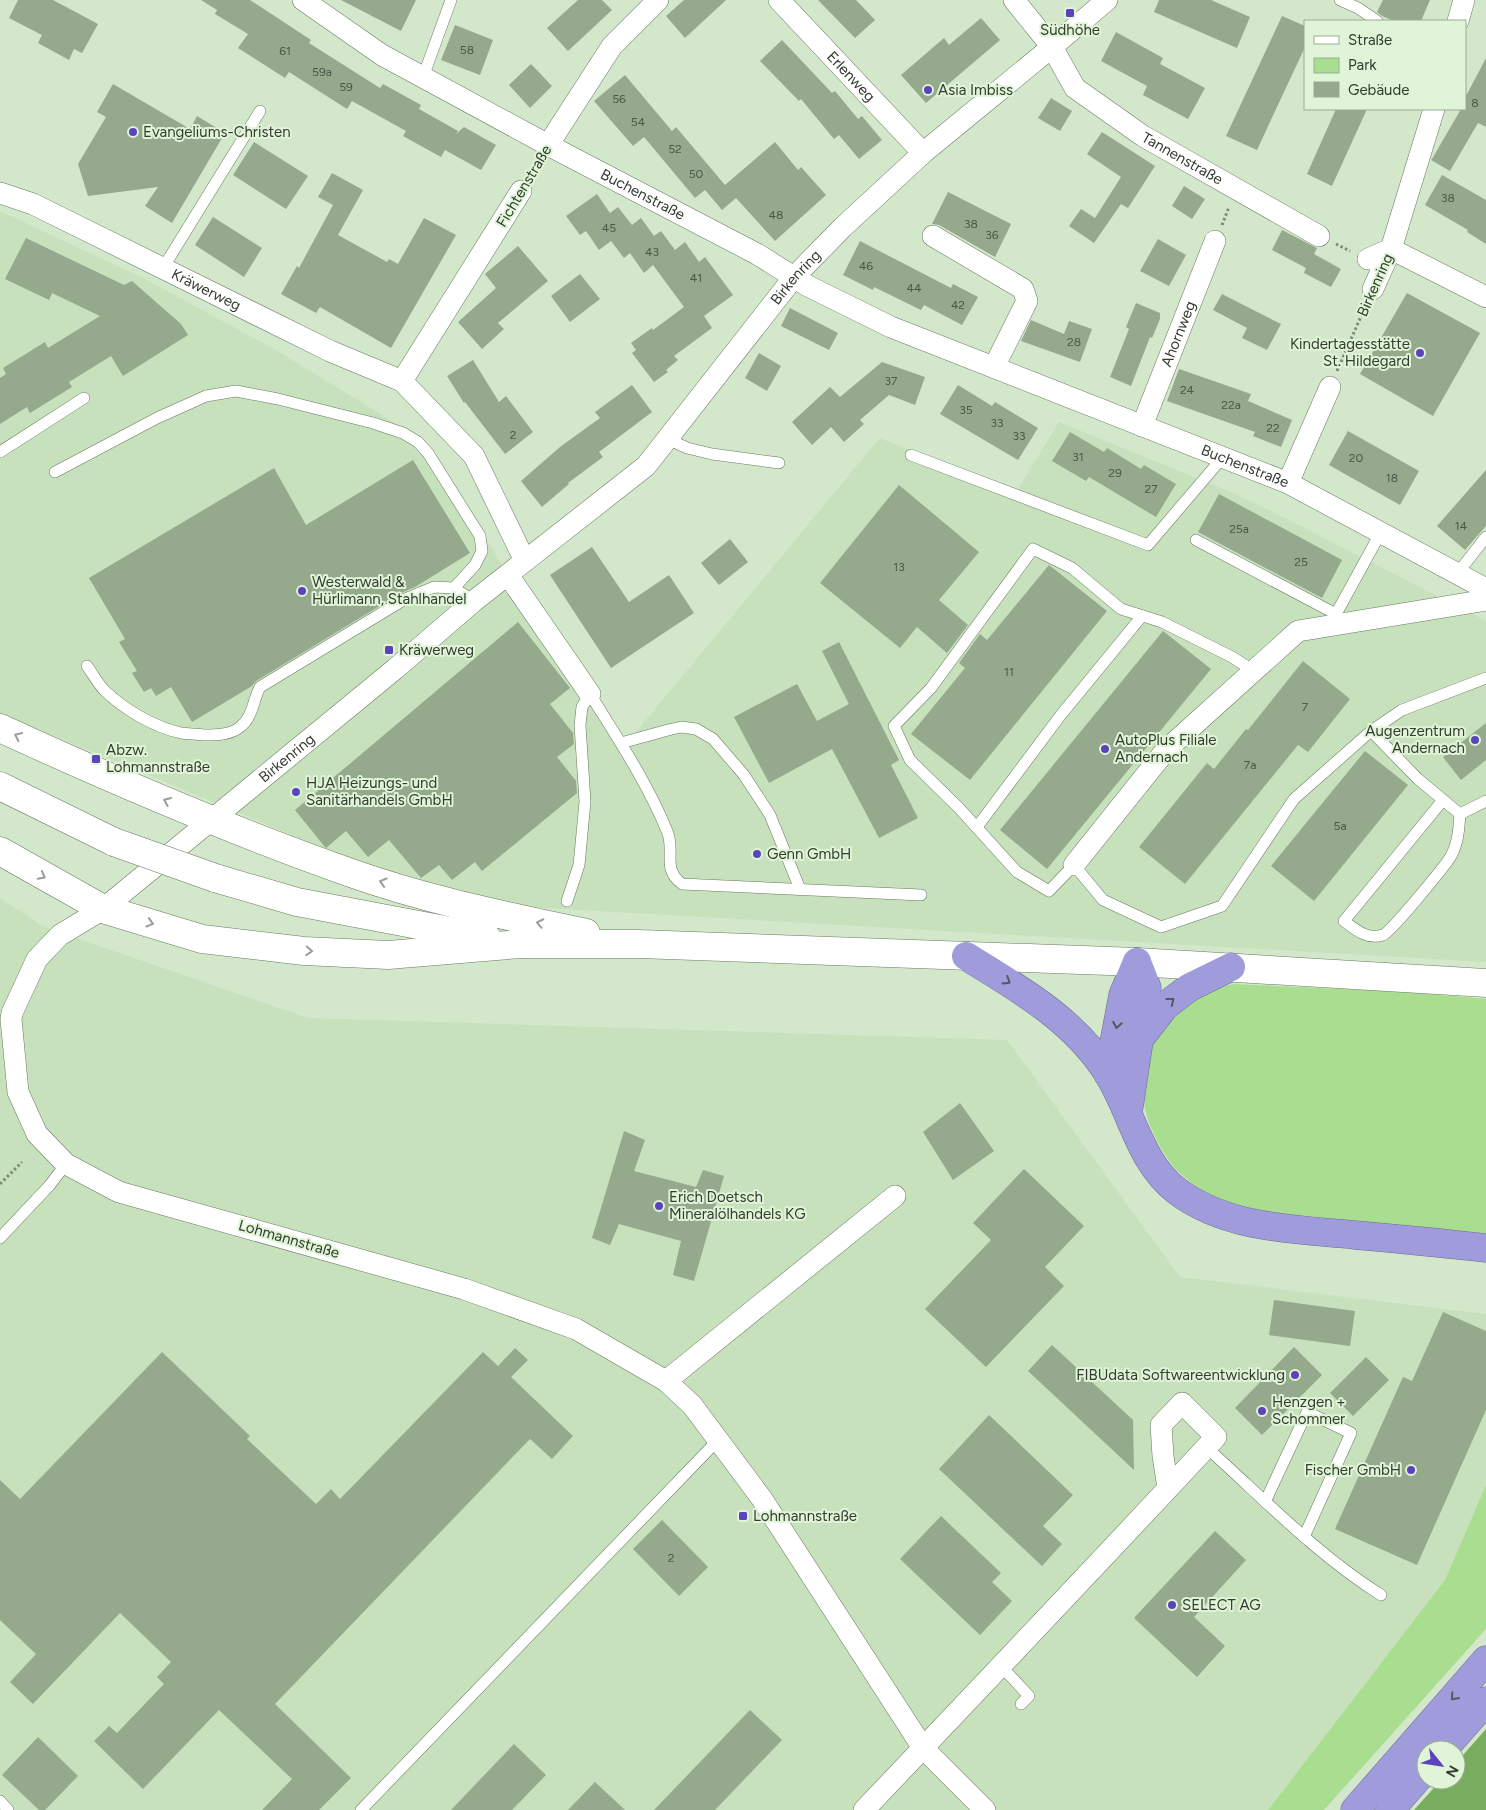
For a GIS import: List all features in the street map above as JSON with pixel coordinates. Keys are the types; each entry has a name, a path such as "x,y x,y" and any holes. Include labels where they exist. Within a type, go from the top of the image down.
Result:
{"highway":[{"path":"966,956 1039,1002 1067,1025 1092,1050 1108,1074 1154,1167 1177,1191 1207,1209 1238,1220 1283,1228 1486,1248"},
{"path":"1108,1074 1122,994 1137,962"},
{"path":"1128,1114 1147,988 1137,962"},
{"path":"1140,1038 1164,1006 1190,986 1231,967"},
{"path":"1354,1810 1486,1660"},
{"path":"1452,1740 1486,1701"},
{"path":"1390,1810 1416,1780"}],"main road":[{"path":"0,728 73,762 212,820 352,873 472,909 639,944"},
{"path":"0,786 114,842 215,878 297,902 520,944"},
{"path":"0,851 103,909 202,938 304,951 388,955 520,944 639,944 1137,962 1486,983"}],"street":[{"name":"Buchenstraße","path":"303,0 382,55 548,145 748,249 808,286 891,327 1288,483 1486,589"},
{"name":"Fichtenstraße","path":"548,145 612,46 658,0"},
{"name":"Erlenweg","path":"779,0 923,154"},
{"name":"Tannenstraße","path":"1014,0 1052,47 1074,88 1142,136 1319,236"},
{"name":"Birkenring","path":"60,935 103,909 395,669 474,601 646,466 794,276 843,227 923,154 1107,0"},
{"path":"1458,20 1464,0"},
{"name":"Birkenring","path":"1373,289 1391,249 1434,110"},
{"name":"Fichtenstraße","path":"402,381 521,191"},
{"name":"Kräwerweg","path":"0,193 33,204 330,351 402,381 474,456 525,562"},
{"path":"933,236 1023,290 1027,301 994,367"},
{"name":"Ahornweg","path":"1142,426 1215,241"},
{"path":"1368,259 1391,249 1486,296"},
{"path":"1288,483 1330,387"},
{"path":"508,575 590,694"},
{"path":"1074,865 1166,750 1298,631 1486,600"},
{"name":"Lohmannstraße","path":"60,935 37,959 6,1010 18,1092 37,1134 66,1164 119,1192 464,1289 576,1329 666,1381 692,1405 762,1498 923,1748 985,1810"},
{"path":"666,1381 895,1196"},
{"path":"864,1810 1001,1666 1216,1437 1182,1402 1161,1424 1168,1488"}],"lane":[{"path":"423,77 451,0"},
{"path":"1340,0 1358,8 1376,20"},
{"path":"163,268 260,111"},
{"path":"55,472 157,418 206,396 236,391 278,399 373,423 404,433 418,442 437,467 480,536 482,551 475,566 454,588"},
{"path":"0,452 84,398"},
{"path":"668,439 687,448 712,454 779,463"},
{"path":"911,455 1148,546 1223,457"},
{"path":"1196,540 1336,614 1381,532"},
{"path":"1457,574 1486,536"},
{"path":"1254,671 1232,657 1162,622 1121,609 1072,568 1033,550 931,688 894,726 910,760 960,808 1017,872 1049,891 1074,865 1103,900 1161,928 1222,906 1294,799 1371,731 1402,710 1486,678"},
{"path":"87,666 104,690 130,710 157,726 182,733 212,735 227,733 239,728 248,720 260,687 405,599 434,587 454,588 474,601"},
{"path":"977,827 1060,716 1142,616"},
{"path":"567,901 579,865 585,802 580,725 582,706 590,694 650,793 668,835 670,870 674,878 682,884 921,896"},
{"path":"621,743 682,727 696,729 713,740 744,775 770,815 800,889"},
{"path":"1371,731 1418,779 1460,814"},
{"path":"1444,800 1344,921 1359,933 1371,937 1384,935 1398,921 1451,855 1458,836 1460,814"},
{"path":"1460,814 1486,801"},
{"path":"0,1238 49,1186 66,1164"},
{"path":"1265,1502 1307,1412 1351,1433 1304,1537"},
{"path":"361,1810 718,1440"},
{"path":"1206,1447 1304,1537 1349,1574 1380,1595"},
{"path":"1001,1666 1029,1696 1020,1704"},
{"path":"0,1801 8,1810"}],"path":[{"name":"Fichtenstraße","path":"521,191 548,145"},
{"path":"1215,241 1236,188"},
{"path":"1319,236 1368,259"},
{"name":"Birkenring","path":"1330,387 1373,289"},
{"path":"0,1184 22,1162"}],"shaded area":[{"path":"0,211 143,278 276,350 423,440 620,751 880,438 1015,494 1059,422 1231,492 1275,513 1486,621 1486,962 509,906 349,859 0,713"},
{"path":"0,898 44,927 308,1018 1007,1040 1180,1277 1486,1314 1486,1485 1445,1580 1268,1810 0,1810"}],"green space":[{"path":"1233,984 1408,992 1486,999 1486,1235 1265,1214 1240,1209 1205,1192 1180,1173 1156,1139 1147,1117 1144,1087 1150,1052 1160,1029 1180,1005 1202,994"},
{"path":"1486,1485 1486,1629 1324,1810 1268,1810 1445,1580"},
{"path":"1486,1729 1486,1810 1414,1810 1432,1790 1466,1790 1466,1752"}],"building":[{"path":"18,0 53,0 98,24 82,53 74,49 69,60 38,43 42,35 9,18"},
{"path":"201,0 250,0 311,40 309,43 380,88 383,84 421,105 419,109 458,131 456,134 464,127 496,145 481,170 445,150 441,157 403,136 406,131 352,101 347,109 289,72 285,78 238,48 248,34 215,14 217,10"},
{"path":"341,0 416,0 401,31"},
{"path":"578,0 602,0 612,10 568,51 547,28"},
{"path":"684,0 726,0 685,38 666,16"},
{"path":"818,0 856,0 875,20 855,38"},
{"path":"1159,0 1211,0 1250,17 1237,48 1154,12"},
{"path":"1383,0 1430,0 1421,20 1392,20 1377,12"},
{"path":"1282,16 1304,26 1304,49 1257,150 1226,136"},
{"path":"981,18 1000,40 926,103 901,75 944,38 949,45"},
{"path":"455,25 493,40 480,75 441,60"},
{"path":"1116,32 1163,58 1160,64 1205,88 1188,119 1143,95 1147,86 1101,61"},
{"path":"782,40 832,93 835,91 858,119 862,116 882,140 859,159 839,135 834,139 801,99 799,101 760,61"},
{"path":"1486,58 1486,127 1478,123 1450,171 1431,160 1460,110 1466,110 1466,96"},
{"path":"531,64 552,86 530,108 509,85"},
{"path":"625,75 672,131 676,127 725,185 775,142 798,170 801,167 826,195 775,241 736,198 722,210 705,190 695,198 644,137 633,146 594,101"},
{"path":"113,84 190,129 197,116 225,133 172,223 145,206 158,187 88,196 78,164 106,117 97,112"},
{"path":"1051,98 1072,111 1060,131 1038,118"},
{"path":"1336,110 1367,110 1332,186 1307,174"},
{"path":"1102,132 1155,166 1128,208 1121,204 1094,243 1069,226 1081,209 1095,218 1121,177 1087,154"},
{"path":"254,142 308,176 286,209 233,175"},
{"path":"332,173 363,190 338,235 387,262 389,259 398,264 424,218 456,235 391,348 320,307 316,313 281,294 297,266 299,268 333,205 318,197"},
{"path":"1442,175 1486,200 1486,244 1467,232 1468,230 1425,205"},
{"path":"1184,186 1205,199 1192,219 1172,206"},
{"path":"948,192 1011,224 995,257 939,225 932,224"},
{"path":"597,194 610,213 618,207 632,225 641,218 654,236 661,231 675,250 685,242 699,262 705,257 733,295 704,316 712,328 674,356 678,360 666,370 668,372 654,382 632,353 636,350 631,343 652,328 653,330 684,307 653,265 644,273 630,253 624,258 611,241 599,250 586,231 580,235 566,216"},
{"path":"213,217 262,248 244,277 195,245"},
{"path":"1282,230 1317,248 1314,254 1341,269 1331,287 1304,273 1306,268 1272,250"},
{"path":"26,238 124,285 132,281 181,324 188,335 123,376 111,356 69,382 72,387 30,413 27,407 0,424 0,378 6,374 3,368 45,342 48,348 100,316 52,293 49,300 5,279"},
{"path":"1158,239 1186,255 1169,286 1140,271"},
{"path":"860,241 951,288 953,284 978,297 962,325 924,305 921,310 874,287 873,290 843,275"},
{"path":"518,246 548,281 498,323 504,329 482,349 458,322 496,288 485,274"},
{"path":"580,274 600,299 570,322 551,296"},
{"name":"Kindertagesstätte St. Hildegard","path":"1407,293 1480,333 1433,416 1360,374"},
{"path":"1222,294 1281,324 1267,350 1242,338 1247,328 1213,310"},
{"path":"1136,303 1160,313 1160,319 1152,338 1150,337 1131,386 1110,377 1129,329 1126,327"},
{"path":"790,308 838,333 829,350 781,326"},
{"path":"1031,320 1064,334 1069,321 1092,329 1080,362 1021,341"},
{"path":"759,353 781,366 767,391 745,378"},
{"path":"473,360 499,402 506,396 533,432 505,454 464,403 447,376"},
{"path":"882,362 925,377 915,405 889,395 860,420 864,424 844,442 831,427 812,445 792,422 830,387 840,397"},
{"path":"1179,369 1251,394 1248,401 1292,420 1281,447 1253,436 1255,432 1167,401"},
{"path":"632,385 652,412 599,452 603,457 568,483 542,507 521,481 560,447 600,418 595,412"},
{"path":"958,385 992,406 995,402 1038,428 1018,460 940,414"},
{"path":"1348,431 1419,471 1400,505 1329,465"},
{"path":"1070,432 1104,452 1107,448 1141,469 1144,465 1176,484 1156,517 1089,477 1086,481 1052,461"},
{"name":"Westerwald & Hürlimann, Stahlhandel","path":"413,460 470,553 256,681 252,686 192,722 171,687 156,696 151,688 144,692 132,673 137,671 119,642 125,639 89,578 274,468 306,525"},
{"path":"1486,470 1486,526 1465,550 1437,526"},
{"path":"899,485 979,552 939,600 968,625 947,653 917,627 900,648 820,583"},
{"path":"1219,494 1342,560 1322,598 1198,532"},
{"path":"730,539 748,562 719,585 701,563"},
{"path":"592,547 629,602 669,575 694,613 611,668 550,575"},
{"path":"1049,565 1107,611 970,780 911,734 965,668 959,663 980,634 987,640"},
{"path":"518,622 570,688 550,704 573,733 574,744 557,757 576,781 577,793 482,871 475,862 452,880 439,865 421,878 389,840 368,857 346,831 326,848 295,810"},
{"name":"AutoPlus Filiale Andernach","path":"1163,631 1211,669 1047,869 1000,830"},
{"path":"839,642 899,760 891,765 918,818 879,838 832,749 769,783 734,717 797,684 817,721 849,704 822,651"},
{"path":"1303,661 1350,699 1308,752 1298,745 1185,884 1139,847 1207,763 1214,769"},
{"name":"Augenzentrum Andernach","path":"1486,723 1486,760 1461,780 1443,757"},
{"path":"1365,751 1408,785 1314,901 1271,866"},
{"path":"960,1103 994,1151 953,1180 923,1132"},
{"path":"624,1131 645,1140 634,1171 696,1187 703,1170 724,1176 694,1281 673,1275 681,1241 619,1224 610,1245 592,1238"},
{"path":"1024,1169 1084,1226 1045,1267 1064,1286 986,1367 925,1309 991,1240 973,1223"},
{"path":"1274,1300 1355,1311 1350,1346 1269,1335"},
{"name":"Fischer GmbH","path":"1443,1312 1486,1331 1486,1410 1417,1565 1335,1529 1403,1377 1412,1381"},
{"path":"1052,1345 1133,1420 1134,1470 1028,1371"},
{"path":"1294,1347 1322,1375 1262,1435 1235,1408"},
{"path":"515,1348 528,1360 511,1377 573,1436 552,1459 530,1439 275,1704 351,1778 319,1810 262,1810 292,1779 219,1710 143,1789 94,1741 109,1726 117,1733 164,1684 157,1677 171,1662 120,1613 33,1704 10,1682 36,1654 0,1620 0,1480 20,1499 162,1352 250,1436 247,1439 316,1504 331,1489 340,1499 483,1352 498,1366"},
{"path":"1366,1357 1389,1380 1353,1416 1330,1393"},
{"path":"989,1415 1073,1495 1043,1526 1062,1544 1042,1566 939,1469"},
{"path":"941,1516 1001,1573 992,1582 1012,1601 980,1635 900,1559"},
{"path":"662,1520 708,1567 679,1596 633,1549"},
{"name":"SELECT AG","path":"1215,1531 1246,1560 1194,1617 1225,1646 1197,1677 1134,1618"},
{"path":"750,1710 782,1740 715,1810 654,1810"},
{"path":"38,1737 78,1776 45,1810 39,1810 2,1775"},
{"path":"514,1744 546,1775 512,1810 451,1810"},
{"path":"595,1782 625,1810 568,1810"}],"place":[{"name":"Südhöhe","path":"1070,13"},
{"name":"Asia Imbiss","path":"928,90"},
{"name":"Evangeliums-Christen","path":"133,132"},
{"name":"Kindertagesstätte St. Hildegard","path":"1420,353"},
{"name":"Westerwald & Hürlimann, Stahlhandel","path":"302,591"},
{"name":"Kräwerweg","path":"389,650"},
{"name":"Augenzentrum Andernach","path":"1475,740"},
{"name":"AutoPlus Filiale Andernach","path":"1105,749"},
{"name":"Abzw. Lohmannstraße","path":"96,759"},
{"name":"HJA Heizungs- und Sanitärhandels GmbH","path":"296,792"},
{"name":"Genn GmbH","path":"757,854"},
{"name":"Erich Doetsch Mineralölhandels KG","path":"659,1206"},
{"name":"FIBUdata Softwareentwicklung","path":"1295,1375"},
{"name":"Henzgen + Schommer","path":"1262,1411"},
{"name":"Fischer GmbH","path":"1411,1470"},
{"name":"Lohmannstraße","path":"743,1516"},
{"name":"SELECT AG","path":"1172,1605"}]}
